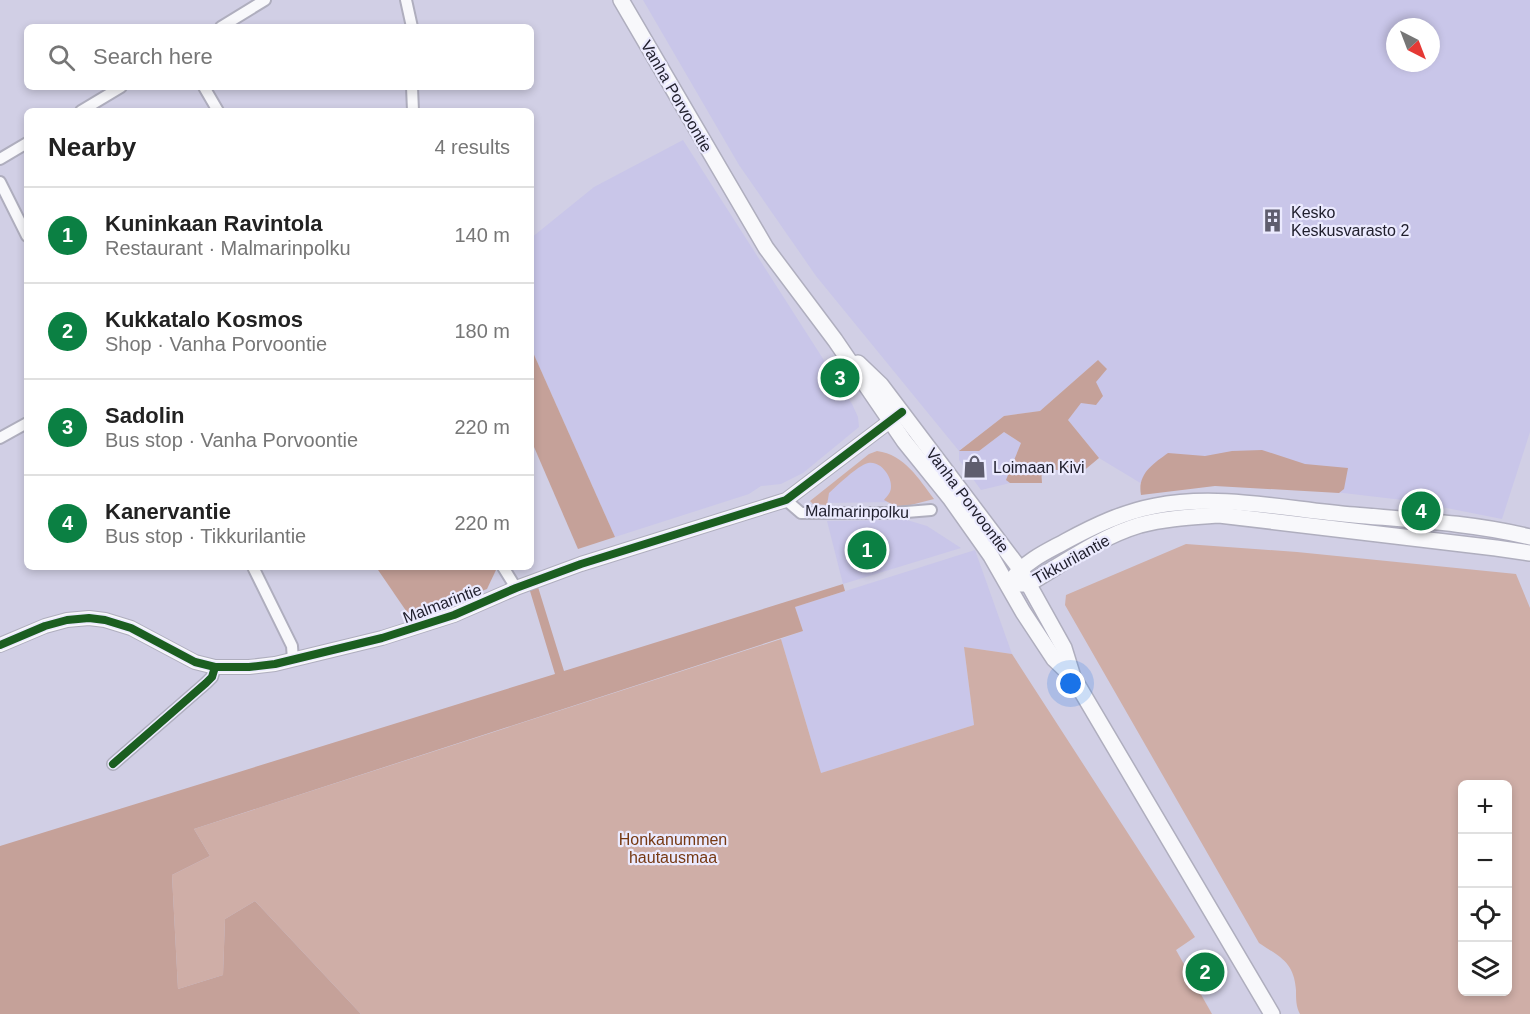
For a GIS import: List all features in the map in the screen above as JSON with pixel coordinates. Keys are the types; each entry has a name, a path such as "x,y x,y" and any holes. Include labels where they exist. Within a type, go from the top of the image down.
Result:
{"main road":[{"name":"Vanha Porvoontie","path":"621,0 766,248 835,340 1020,570 1065,648 1073,677 1272,1014"},
{"name":"Vanha Porvoontie","path":"896,416 904,441 950,498 1008,584 1023,612 1054,659 1073,677"},
{"name":"Tikkurilantie","path":"1008,584 1020,570 1037,558 1105,521 1155,506 1183,502 1236,503 1405,520 1497,530 1530,537"},
{"name":"Tikkurilantie","path":"1008,584 1028,584 1114,535 1159,521 1219,515 1530,553"}],"street":[{"path":"226,24 265,0"},
{"path":"406,0 411,24"},
{"path":"86,108 116,90"},
{"path":"206,90 217,108"},
{"path":"412,90 413,108"},
{"path":"0,159 24,146"},
{"path":"0,182 24,230"},
{"name":"Malmarintie","path":"0,645 45,626 67,620 97,619 131,628 189,659 215,667 249,667 293,660 412,630 454,615 516,588 600,558 786,500 896,416"},
{"path":"0,438 24,425"},
{"name":"Malmarinpolku","path":"786,500 801,513 894,513 930,510"},
{"path":"255,570 292,646 293,660"},
{"path":"505,570 516,588"},
{"path":"113,764 206,683 215,667"}],"shaded area":[{"path":"643,0 1530,0 1530,432 1502,519 1411,501 1276,485 1190,481 1147,487 1099,458 1068,420 1096,382 1098,360 1040,411 1004,416 960,450 979,451 1004,432 1021,443 1007,480 1010,483 981,490 959,460 959,451 816,276 739,165"},
{"path":"683,140 852,404 858,417 859,427 803,473 781,484 761,486 749,494 615,537 534,355 534,236 594,187"},
{"path":"534,355 615,537 578,549 534,447"},
{"path":"1098,360 1107,369 1096,382 1103,396 1096,405 1081,403 1068,420 1099,458 1081,473 1041,468 1042,483 1010,483 1006,480 1021,443 1004,432 979,451 959,451 1004,416 1040,411"},
{"path":"1262,450 1305,464 1348,468 1344,489 1339,493 1215,486 1141,495 1141,481 1147,470 1168,453 1205,456 1232,451"},
{"path":"871,455 883,455 898,502 822,503 820,497"},
{"path":"907,520 927,526 961,548 843,584 827,521"},
{"path":"975,550 1012,654 964,647 974,725 821,773 781,639 803,631 795,607"},
{"path":"378,570 496,570 487,589 411,618"},
{"path":"843,584 845,591 795,607 803,631 194,829 210,856 172,875 178,989 223,975 225,919 255,901 361,1014 0,1014 0,846 555,674 530,591 538,587 564,671"}],"green space":[{"path":"877,451 887,453 903,462 934,499 899,508 884,500 891,489 890,478 881,466 868,463 848,476 829,493 827,505 813,504 810,501 869,454"},
{"path":"1186,544 1297,552 1516,574 1530,608 1530,1014 1300,1014 1296,1003 1295,981 1289,967 1285,961 1259,943 1065,605 1066,595"},
{"name":"Honkanummen hautausmaa","path":"781,639 821,773 974,725 964,647 1012,654 1195,937 1176,950 1212,1014 361,1014 255,901 225,919 223,975 178,989 172,875 210,856 194,829"}],"cycle path":[{"path":"0,645 45,626 67,620 89,618 131,628 195,662 215,667 249,667 275,664 382,638 454,615 516,588 581,564 786,500 902,412"},
{"path":"113,764 206,683 212,677 215,667"}],"place":[{"name":"Kesko Keskusvarasto 2","path":"1273,221"},
{"name":"Sadolin","path":"840,378"},
{"name":"Loimaan Kivi","path":"975,467"},
{"name":"Kanervantie","path":"1421,511"},
{"name":"Kuninkaan Ravintola","path":"867,550"},
{"name":"Kukkatalo Kosmos","path":"1205,972"}]}
